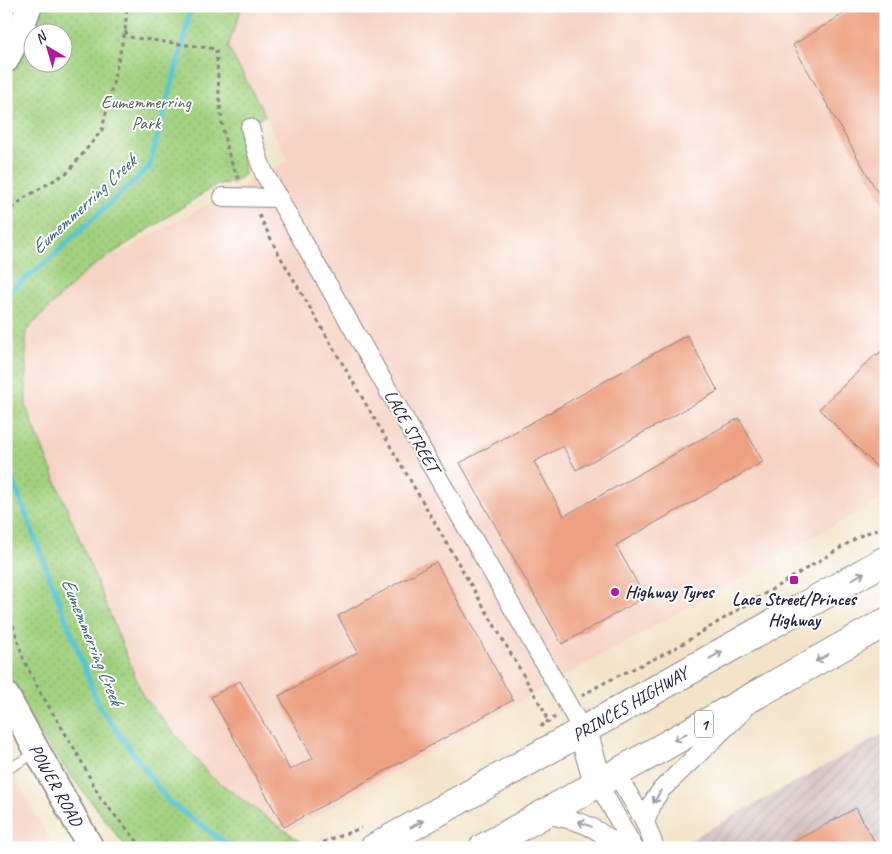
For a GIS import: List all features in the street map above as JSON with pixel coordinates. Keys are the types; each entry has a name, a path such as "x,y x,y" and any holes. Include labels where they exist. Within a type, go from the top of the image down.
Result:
{"highway":[{"name":"PRINCES HIGHWAY","path":"368,838 583,731 886,560"},
{"name":"1","path":"483,848 886,622"},
{"path":"583,731 607,778"}],"main road":[{"path":"6,60 20,32 29,6"},
{"name":"POWER ROAD","path":"6,695 92,848"}],"street":[{"name":"LACE STREET","path":"250,128 260,166 583,731"},
{"path":"224,197 279,198"},
{"path":"645,822 654,800 662,789 766,690"},
{"path":"607,778 645,822 655,848"},
{"path":"607,778 634,848"},
{"path":"544,814 586,824 606,836 620,848"}],"lane":[{"path":"6,770 38,752"}],"path":[{"path":"6,214 24,198 68,172 102,130 125,31 127,6"},
{"path":"125,31 129,37 216,49 222,125 232,163 278,251 543,709 546,716 545,721 535,731"},
{"path":"545,721 549,722 600,685 649,663 860,536 886,525"},
{"path":"6,602 22,658 40,692 77,753 101,799 143,848"},
{"path":"308,848 313,845 368,838"}],"shaded area":[{"path":"242,6 886,6 886,496 287,832 210,776 143,696 26,407 26,331 86,271 288,160 228,47"},
{"path":"886,732 886,848 667,848 690,840"},
{"path":"6,761 54,848 6,848"}],"green space":[{"name":"Eumemmerring Park","path":"29,6 242,6 228,47 265,115 242,129 244,175 233,183 217,184 86,271 26,331 26,407 143,696 210,776 301,842 290,848 127,848 6,692 6,60 22,22 22,72 72,72 72,22 22,22"}],"building":[{"path":"856,6 886,6 886,207 793,45"},
{"path":"687,335 718,391 576,470 563,446 534,462 564,516 739,418 763,462 616,545 645,597 562,644 460,463"},
{"path":"886,347 886,465 880,470 819,409 876,354"},
{"path":"436,562 513,700 284,827 211,697 240,681 290,770 313,758 279,696 358,652 338,616"},
{"path":"856,808 878,848 782,848"}],"waterway":[{"name":"Eumemmerring Creek","path":"6,294 46,262 149,167 183,43 191,6"},
{"name":"Eumemmerring Creek","path":"6,462 99,706 168,801 232,848"}],"place":[{"name":"Lace Street/Princes Highway","path":"794,580"},
{"name":"Highway Tyres","path":"615,592"}]}
